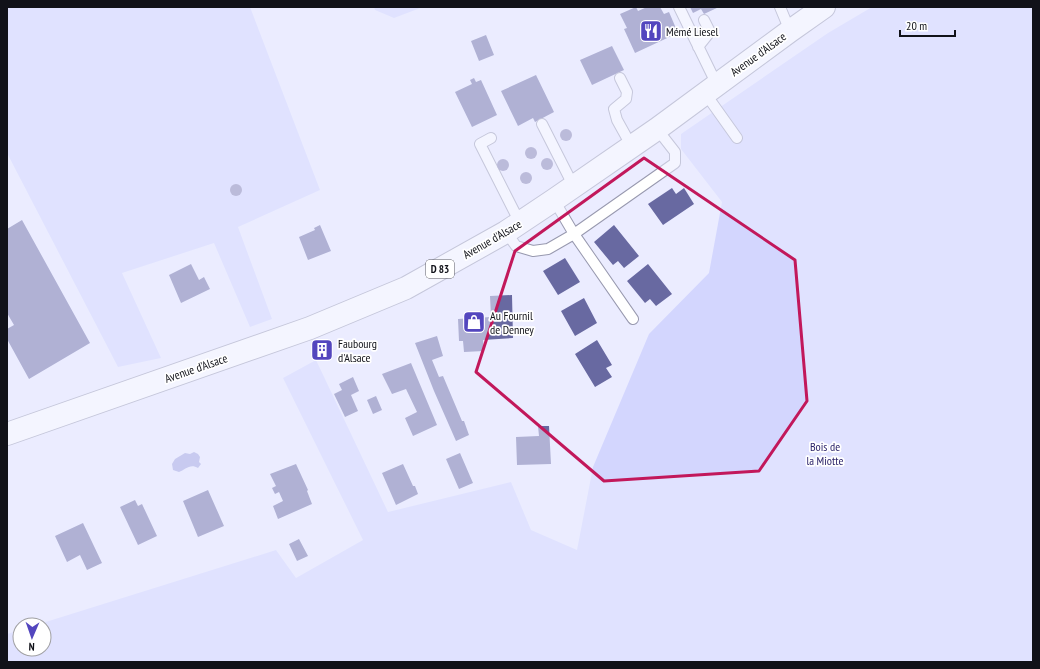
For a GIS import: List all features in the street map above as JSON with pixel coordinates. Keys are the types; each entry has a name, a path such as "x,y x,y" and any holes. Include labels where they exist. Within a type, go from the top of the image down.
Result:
{"main road":[{"name":"Avenue d'Alsace","path":"7,434 310,328 406,288 513,228 574,187 657,129 824,7"}],"lane":[{"path":"679,7 698,46 711,89 737,138"},
{"path":"780,7 790,31"},
{"path":"698,46 710,32 704,20"},
{"path":"620,78 627,92 626,99 614,109 617,120 632,147"},
{"path":"542,124 574,187"},
{"path":"490,138 480,144 513,228 516,246 533,251 548,249 574,234 675,163 675,152 657,129"},
{"path":"554,200 574,234 633,319"}],"highlighted area":[{"path":"644,158 795,260 807,401 759,471 604,481 476,372 515,251"}],"green space":[{"path":"7,7 250,7 320,190 238,227 272,319 250,327 214,243 122,273 161,358 118,367 7,153"},
{"path":"374,7 423,7 394,18 375,10"},
{"name":"Bois de la Miotte","path":"872,7 1033,7 1033,662 7,662 7,634 12,632 12,657 52,657 52,620 276,550 296,578 363,540 283,378 316,360 388,512 511,482 531,530 577,550 593,467 649,334 709,273 722,202 681,149 681,134 828,33"}],"shaded area":[{"path":"194,452 200,457 199,462 201,464 198,468 192,466 179,472 173,470 172,464 175,459 185,453 190,454"}],"building":[{"name":"Mémé Liesel","path":"636,7 638,11 647,7 660,7 664,14 669,12 678,33 635,53 624,29 627,28 620,14"},
{"path":"690,7 719,7 704,14 701,9 693,13"},
{"path":"486,35 494,55 479,61 471,41"},
{"path":"612,46 624,70 592,85 580,60"},
{"path":"536,75 554,112 535,122 533,118 518,126 501,91"},
{"path":"474,78 476,82 481,80 497,115 472,127 455,92 472,84 470,80"},
{"path":"672,188 676,194 684,188 694,204 663,225 648,204"},
{"path":"22,220 90,343 29,379 7,339 7,329 14,325 7,313 7,229"},
{"path":"320,225 331,251 308,260 299,237 315,230 314,228"},
{"path":"614,225 639,256 624,268 618,261 613,265 594,242"},
{"path":"565,258 580,282 558,295 543,271"},
{"path":"191,264 199,280 204,277 210,289 181,303 169,275"},
{"path":"648,264 672,294 656,306 650,299 645,303 627,281"},
{"path":"512,295 513,338 483,340 484,351 464,352 463,341 459,341 458,319 491,317 490,296"},
{"path":"584,298 597,323 575,336 561,311"},
{"path":"437,336 443,356 432,360 439,377 443,376 469,435 456,441 415,343"},
{"path":"597,340 612,365 606,368 612,377 595,387 575,354"},
{"path":"411,363 437,425 413,436 405,418 417,412 406,389 392,394 382,374"},
{"path":"353,377 359,391 351,395 358,411 345,417 334,394 342,390 339,384"},
{"path":"376,396 382,410 373,414 367,400"},
{"path":"538,426 549,426 551,464 517,465 516,437 539,436"},
{"path":"460,453 473,483 459,489 446,459"},
{"path":"296,464 308,490 307,491 312,504 278,519 273,506 283,501 279,492 275,494 272,488 276,486 270,474"},
{"path":"403,464 418,494 396,505 382,473"},
{"path":"208,490 224,526 198,537 183,501"},
{"path":"135,500 138,506 142,504 157,536 138,545 120,507"},
{"path":"83,523 102,563 87,570 80,555 67,562 55,536"},
{"path":"299,539 308,556 297,561 289,544"}],"place":[{"name":"Mémé Liesel","path":"651,31"},
{"name":"Au Fournil de Denney","path":"474,322"},
{"name":"Faubourg d'Alsace","path":"322,350"}]}
